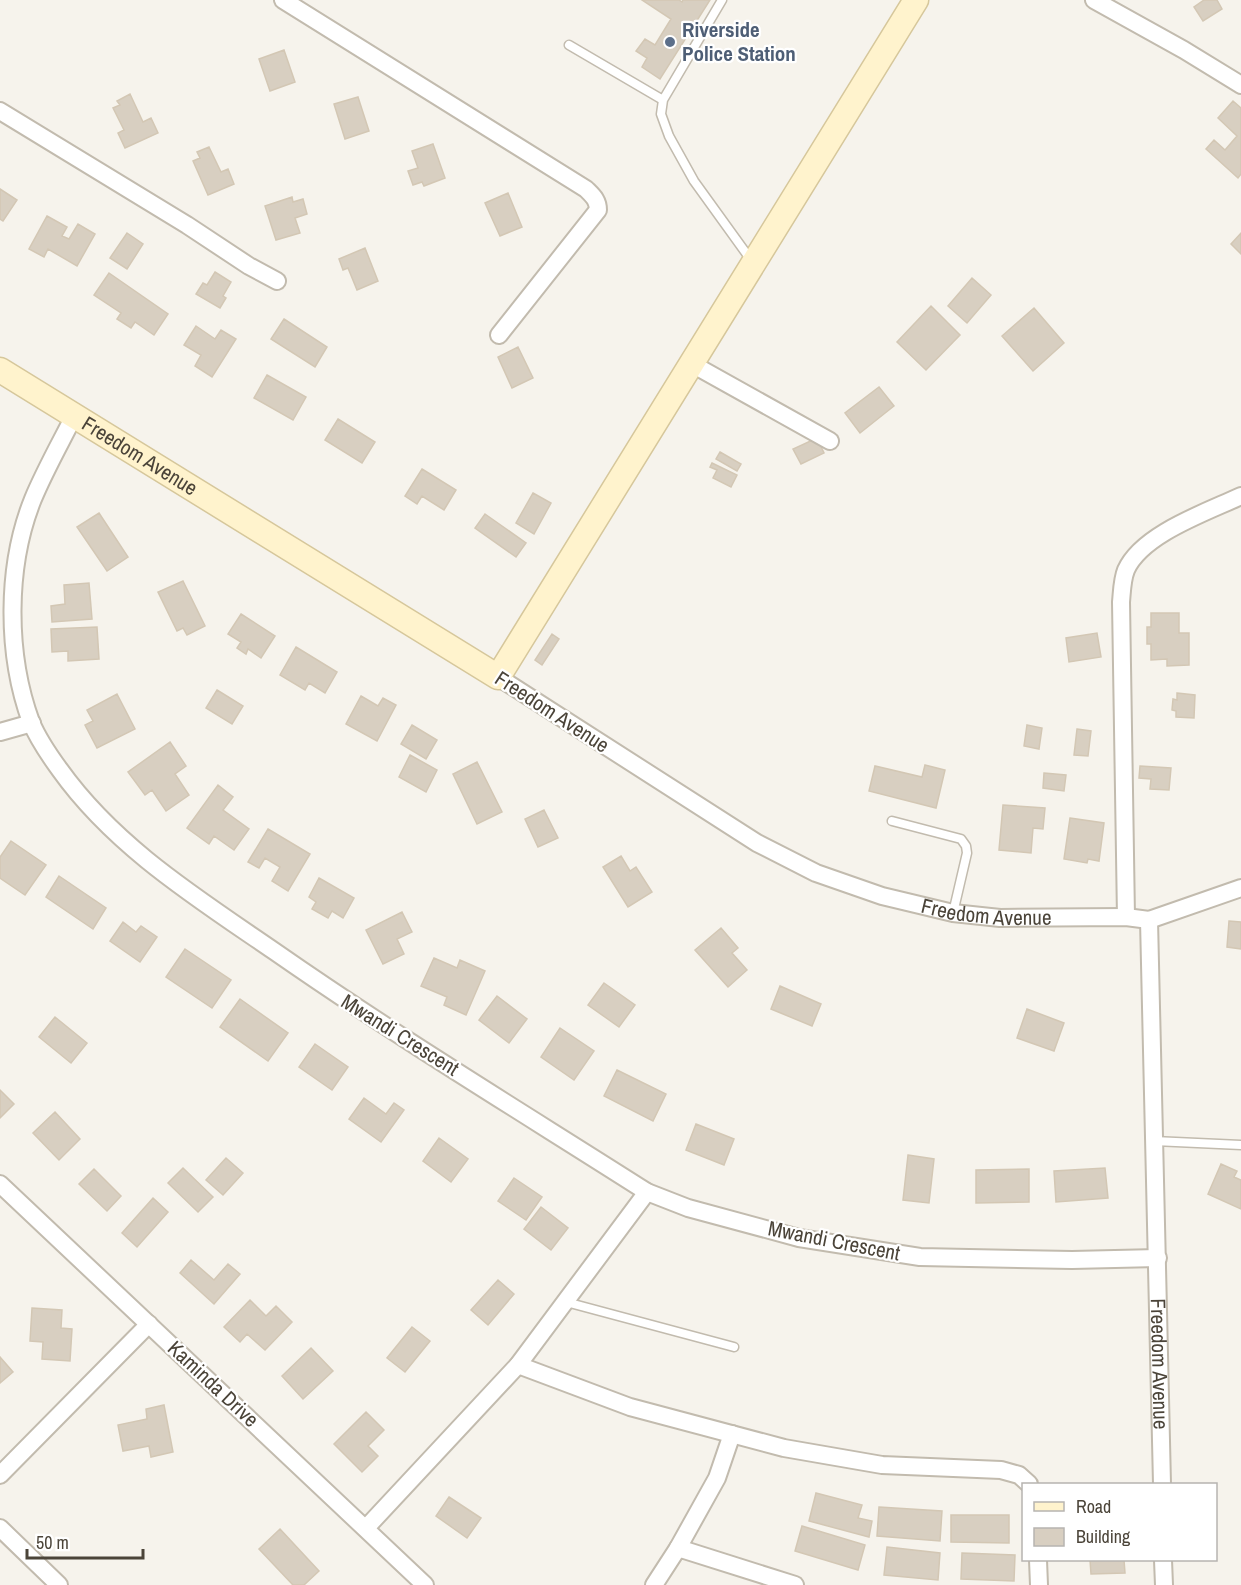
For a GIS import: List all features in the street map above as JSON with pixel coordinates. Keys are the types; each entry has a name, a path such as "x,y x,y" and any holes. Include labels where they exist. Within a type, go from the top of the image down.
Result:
{"main road":[{"path":"498,677 916,0"},
{"name":"Freedom Avenue","path":"0,370 75,414 498,677"}],"street":[{"path":"283,0 594,196 598,210 499,335"},
{"path":"1094,0 1241,85"},
{"path":"0,111 187,225 249,266 277,281"},
{"path":"692,364 830,441"},
{"name":"Mwandi Crescent","path":"75,414 33,500 21,540 14,585 13,629 19,676 32,723 49,755 74,790 105,824 153,866 336,994 647,1192 688,1208 799,1238 920,1257 1071,1260 1158,1258"},
{"path":"1126,917 1121,602 1126,571 1138,552 1161,536 1241,496"},
{"name":"Freedom Avenue","path":"498,677 757,843 816,873 882,896 953,913 1000,918 1126,917 1149,920 1241,888"},
{"path":"0,732 32,723"},
{"name":"Freedom Avenue","path":"1149,920 1162,1483"},
{"name":"Kaminda Drive","path":"0,1184 425,1585"},
{"path":"366,1528 518,1365 647,1192"},
{"path":"0,1475 148,1324"},
{"path":"518,1365 630,1407 804,1452 882,1465 1001,1470 1019,1475 1027,1483"},
{"path":"654,1585 678,1548 717,1478 732,1434"},
{"path":"0,1528 59,1585"},
{"path":"678,1548 795,1585"},
{"path":"1038,1561 1039,1585"},
{"path":"1163,1561 1164,1585"}],"lane":[{"path":"722,0 663,100 661,114 669,136 694,181 754,263"},
{"path":"569,45 663,100"},
{"path":"892,821 961,839 966,846 967,853 953,913"},
{"path":"1154,1141 1241,1145"},
{"path":"566,1302 734,1347"}],"building":[{"name":"Riverside Police Station","path":"642,0 679,0 682,2 683,0 710,0 660,79 642,67 647,58 636,51 645,39 655,45 671,19"},
{"path":"1204,0 1217,0 1222,9 1203,21 1194,7"},
{"path":"284,50 295,82 270,91 259,59"},
{"path":"130,94 143,122 151,118 158,133 125,148 118,133 124,130 113,108 120,105 117,101"},
{"path":"358,97 369,131 345,139 334,104"},
{"path":"1233,101 1241,108 1241,174 1238,178 1206,149 1214,140 1225,150 1237,136 1218,118"},
{"path":"433,144 445,178 424,186 422,182 413,185 408,171 418,168 412,151"},
{"path":"209,147 221,172 228,169 234,184 208,195 193,161 200,158 197,152"},
{"path":"0,189 17,200 3,221 0,219"},
{"path":"508,193 522,227 500,236 485,203"},
{"path":"292,197 293,202 303,199 307,214 295,218 300,233 276,240 265,206"},
{"path":"47,216 67,227 62,236 69,239 78,224 95,234 77,266 48,249 44,257 29,249"},
{"path":"127,233 143,244 127,269 110,258"},
{"path":"1241,233 1241,254 1231,244"},
{"path":"365,248 378,281 357,290 348,268 343,270 339,259"},
{"path":"215,272 231,282 223,296 226,298 220,308 196,294 203,283 207,285"},
{"path":"109,273 168,314 154,335 135,322 131,328 117,319 121,313 94,295"},
{"path":"972,278 991,295 967,323 948,306"},
{"path":"931,306 960,335 926,370 897,342"},
{"path":"1034,308 1064,343 1033,371 1002,336"},
{"path":"284,319 327,347 315,367 271,339"},
{"path":"196,326 215,339 221,330 236,339 212,377 195,366 201,355 184,345"},
{"path":"518,347 533,378 512,388 498,357"},
{"path":"267,375 306,397 293,420 254,398"},
{"path":"879,387 894,406 860,433 845,413"},
{"path":"338,419 375,442 362,463 325,440"},
{"path":"817,438 824,453 801,464 793,449"},
{"path":"720,452 741,464 737,471 716,459"},
{"path":"712,463 737,475 731,487 713,478 717,470 710,467"},
{"path":"422,469 456,490 444,510 422,496 417,504 405,496"},
{"path":"533,493 551,503 534,534 516,523"},
{"path":"99,513 128,557 107,571 77,527"},
{"path":"485,514 526,543 516,557 475,528"},
{"path":"183,581 205,626 187,635 183,628 177,631 158,592"},
{"path":"89,583 92,619 52,622 51,606 65,604 64,585"},
{"path":"1151,613 1179,613 1179,633 1189,633 1189,665 1167,666 1167,659 1151,660 1151,644 1147,644 1147,627 1151,627"},
{"path":"241,614 275,636 261,658 248,649 246,654 237,648 241,642 228,634"},
{"path":"97,627 99,659 68,661 68,651 52,652 51,629"},
{"path":"1097,633 1101,657 1069,662 1066,638"},
{"path":"552,634 559,639 542,665 535,660"},
{"path":"296,647 337,672 325,693 309,683 305,690 280,675"},
{"path":"217,690 243,706 232,724 206,708"},
{"path":"1177,693 1195,695 1194,718 1176,717 1176,711 1172,710 1173,699 1177,700"},
{"path":"117,694 135,729 97,748 85,725 93,721 87,710"},
{"path":"361,696 378,706 383,698 396,705 377,741 346,724"},
{"path":"412,725 437,740 426,759 401,744"},
{"path":"1027,725 1042,728 1039,749 1024,746"},
{"path":"1077,729 1091,731 1088,756 1074,755"},
{"path":"170,742 186,766 175,774 189,795 166,811 152,790 145,795 128,772"},
{"path":"410,755 437,770 426,792 399,777"},
{"path":"477,762 502,812 477,824 453,774"},
{"path":"925,765 945,770 936,808 869,791 875,766 922,777"},
{"path":"1140,766 1171,768 1169,790 1150,789 1151,779 1139,778"},
{"path":"1044,773 1066,775 1064,791 1043,788"},
{"path":"218,785 233,797 223,810 249,829 234,850 214,836 209,844 187,828"},
{"path":"1003,805 1045,808 1043,829 1033,828 1031,853 999,850"},
{"path":"544,810 558,838 538,847 525,819"},
{"path":"1070,818 1104,823 1099,861 1088,859 1087,863 1064,859"},
{"path":"268,829 310,854 288,891 272,881 280,867 265,858 259,868 248,862"},
{"path":"11,841 46,865 25,895 0,878 0,857"},
{"path":"621,856 630,871 636,867 652,892 628,907 603,867"},
{"path":"59,876 106,908 93,929 46,897"},
{"path":"319,878 354,898 343,918 332,911 328,918 312,909 316,902 309,897"},
{"path":"402,912 412,932 397,939 404,954 383,964 366,930"},
{"path":"1229,921 1241,922 1241,949 1227,947"},
{"path":"123,922 136,932 141,926 157,937 140,962 110,941"},
{"path":"721,928 738,948 732,953 747,970 728,987 695,950"},
{"path":"185,949 231,980 212,1008 166,977"},
{"path":"434,958 457,968 460,960 485,971 466,1015 444,1005 447,997 421,986"},
{"path":"604,983 635,1005 619,1027 588,1005"},
{"path":"780,986 821,1004 812,1026 771,1009"},
{"path":"497,996 527,1019 509,1043 479,1020"},
{"path":"240,999 288,1033 268,1061 220,1027"},
{"path":"1027,1009 1064,1023 1054,1051 1017,1038"},
{"path":"55,1017 87,1043 71,1063 39,1037"},
{"path":"560,1028 594,1051 574,1080 541,1057"},
{"path":"315,1044 348,1067 332,1090 299,1067"},
{"path":"617,1070 666,1094 653,1121 604,1096"},
{"path":"0,1090 14,1104 0,1118"},
{"path":"364,1098 386,1114 394,1103 404,1110 381,1142 349,1119"},
{"path":"55,1112 80,1139 59,1160 33,1133"},
{"path":"696,1124 734,1139 724,1165 686,1150"},
{"path":"439,1138 468,1159 451,1182 423,1161"},
{"path":"908,1155 934,1159 929,1203 903,1200"},
{"path":"226,1158 243,1173 223,1195 206,1180"},
{"path":"1221,1164 1237,1171 1234,1177 1241,1180 1241,1209 1208,1194"},
{"path":"183,1168 213,1197 198,1212 168,1183"},
{"path":"1105,1168 1108,1198 1056,1202 1054,1171"},
{"path":"94,1169 121,1196 107,1211 79,1184"},
{"path":"1029,1169 1029,1202 976,1203 976,1170"},
{"path":"514,1178 542,1197 526,1220 498,1201"},
{"path":"153,1198 168,1212 137,1247 122,1233"},
{"path":"541,1207 568,1228 551,1250 524,1229"},
{"path":"191,1260 214,1280 228,1264 240,1274 214,1304 180,1273"},
{"path":"498,1280 514,1294 488,1325 471,1310"},
{"path":"250,1300 266,1316 276,1306 292,1322 265,1350 247,1334 240,1342 224,1327"},
{"path":"32,1308 62,1310 61,1328 72,1329 70,1361 42,1359 43,1342 30,1341"},
{"path":"412,1327 430,1341 405,1372 387,1358"},
{"path":"311,1348 333,1371 303,1399 282,1376"},
{"path":"0,1357 13,1372 0,1383"},
{"path":"164,1405 173,1452 151,1457 149,1446 123,1451 118,1425 147,1419 146,1409"},
{"path":"366,1412 384,1430 368,1446 378,1456 362,1472 334,1444"},
{"path":"816,1493 862,1505 858,1518 872,1521 869,1537 809,1521"},
{"path":"449,1497 481,1518 467,1538 436,1516"},
{"path":"879,1507 942,1511 940,1541 877,1536"},
{"path":"951,1515 1009,1515 1009,1543 951,1542"},
{"path":"802,1526 865,1545 858,1570 795,1551"},
{"path":"280,1529 319,1571 304,1585 293,1585 259,1549"},
{"path":"887,1547 940,1553 938,1580 884,1575"},
{"path":"962,1553 1015,1555 1014,1581 961,1579"},
{"path":"1090,1561 1124,1561 1125,1573 1091,1574"}],"place":[{"name":"Riverside Police Station","path":"670,42"}]}
